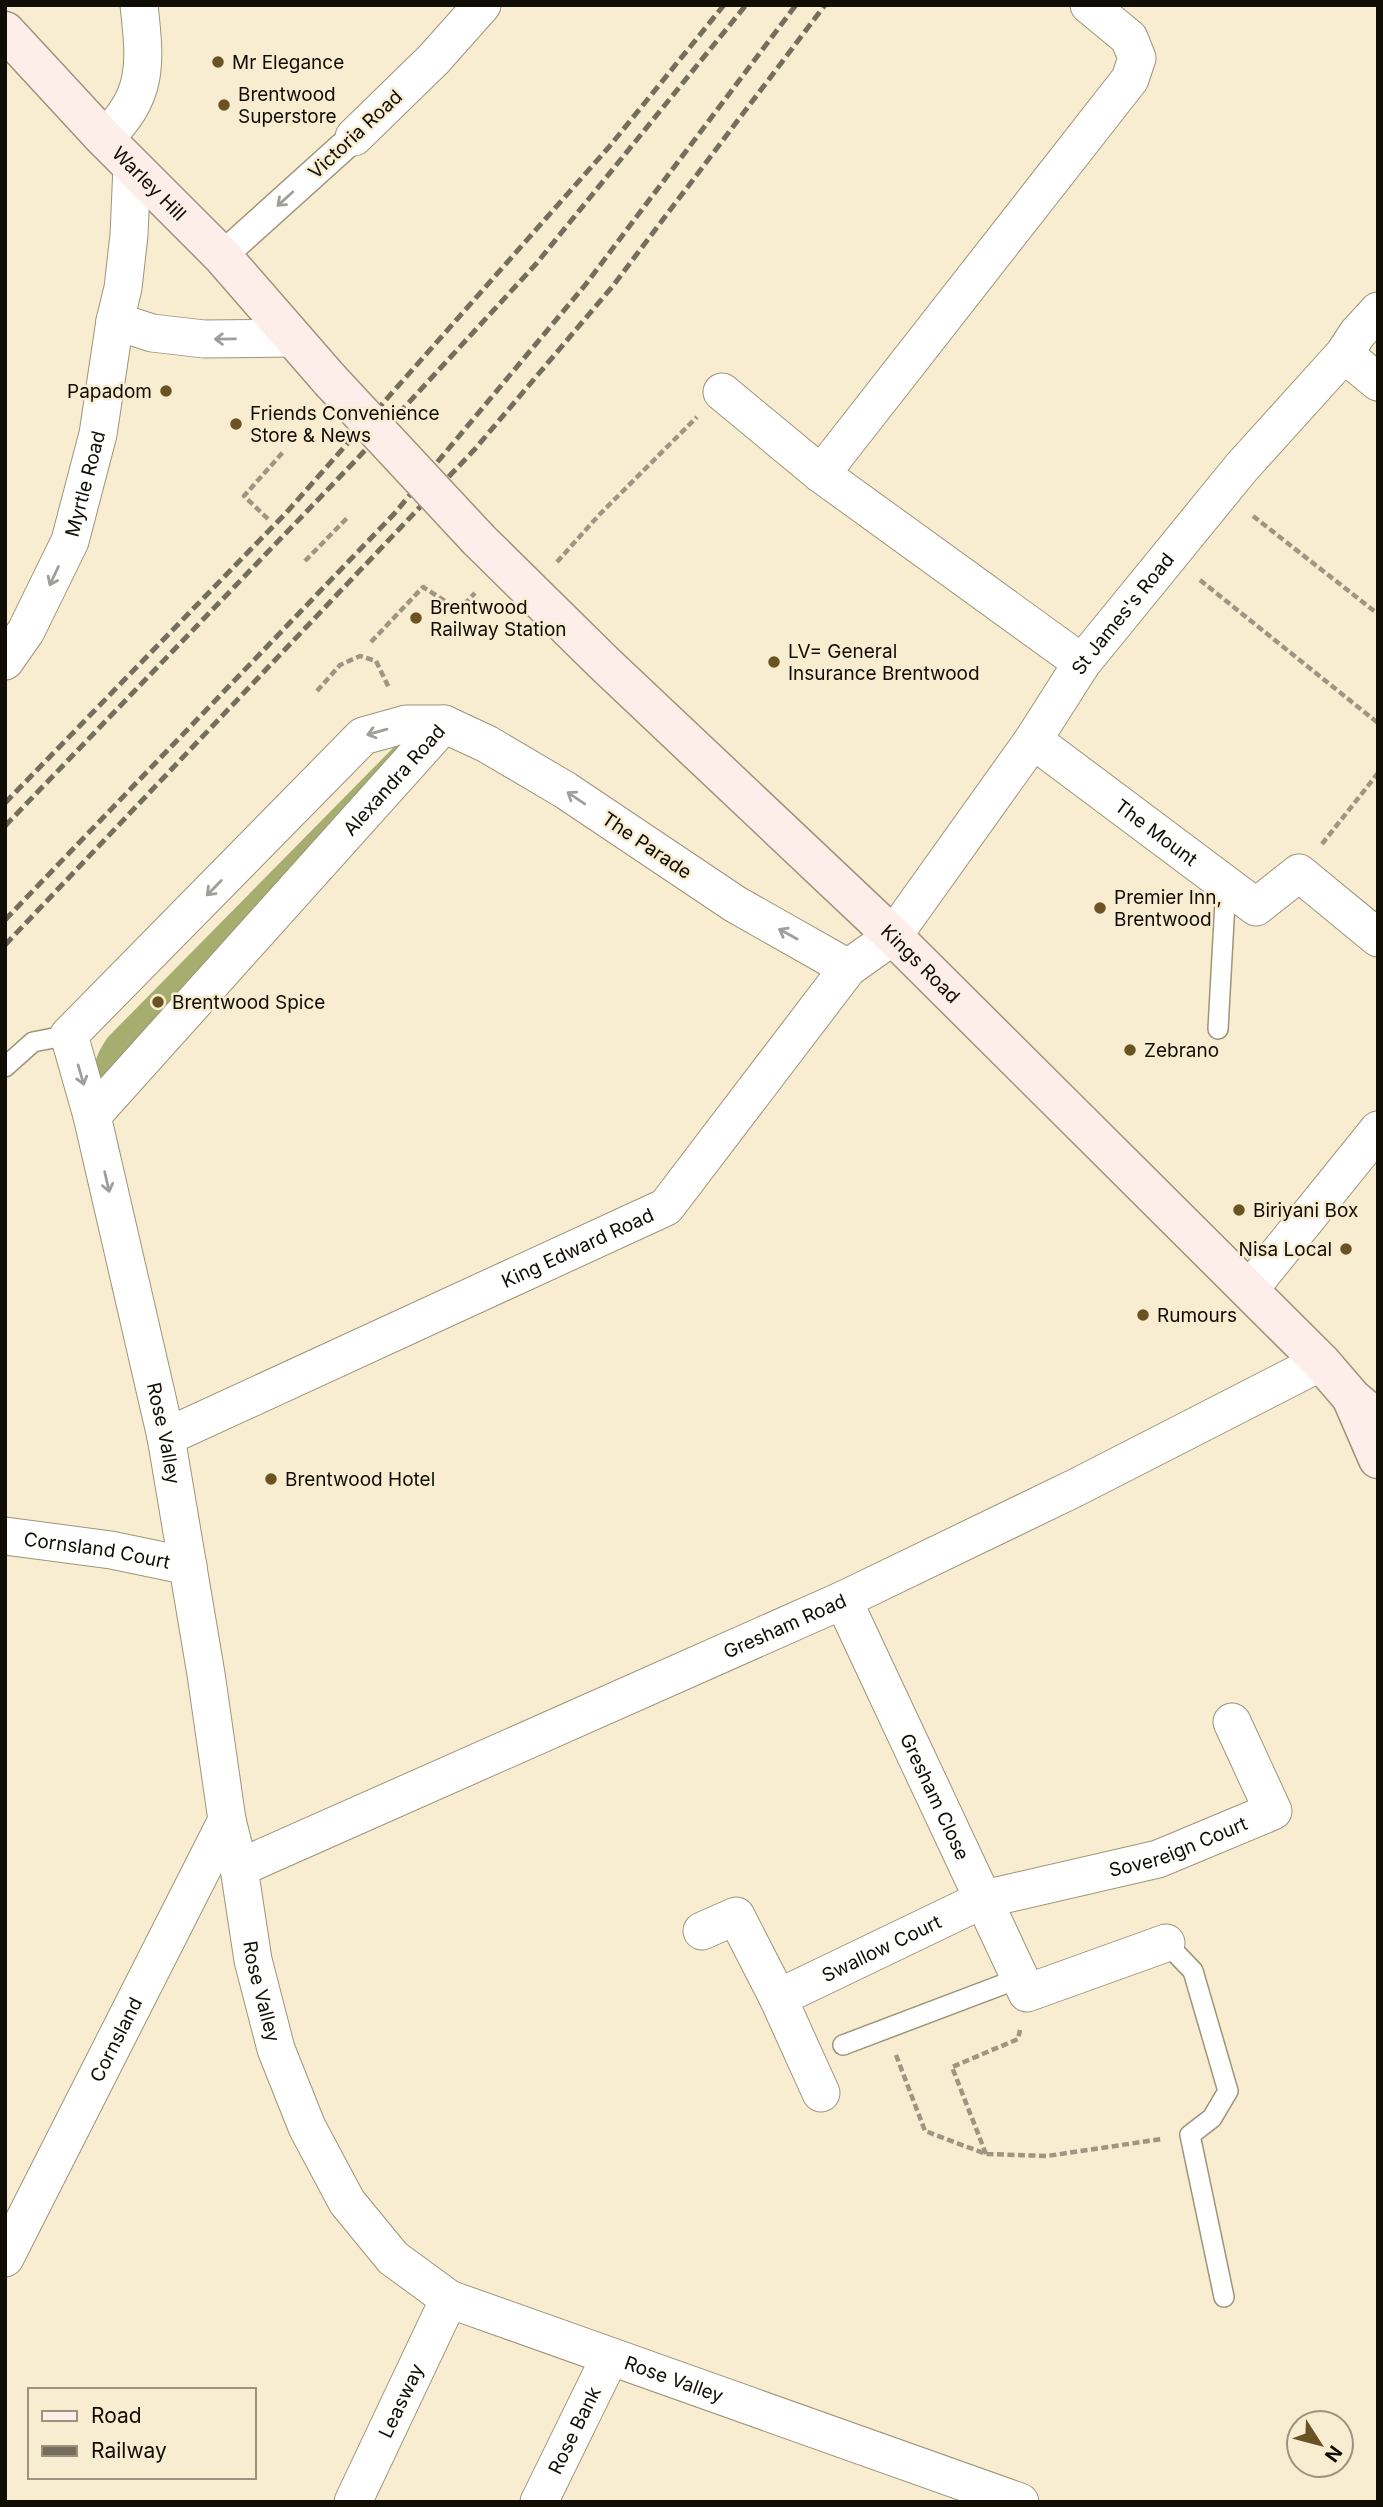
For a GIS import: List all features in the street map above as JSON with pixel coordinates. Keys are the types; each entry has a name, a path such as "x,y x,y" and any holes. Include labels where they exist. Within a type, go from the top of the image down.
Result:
{"main road":[{"name":"Warley Hill","path":"8,39 222,256 330,380 480,540"},
{"name":"Kings Road","path":"480,540 605,664 893,936 1321,1362 1365,1409 1378,1459"}],"street":[{"path":"104,138 121,123 140,86 144,49 139,5"},
{"name":"Victoria Road","path":"222,256 354,137 434,59 482,5"},
{"path":"821,474 1130,79 1137,58 1129,38 1089,5"},
{"name":"Myrtle Road","path":"5,661 26,631 70,541 98,434 129,235 132,166"},
{"name":"St James's Road","path":"893,936 1033,740 1082,663 1222,491 1344,354 1357,334 1378,311"},
{"path":"115,321 152,333 204,339 293,338"},
{"path":"1344,354 1378,382"},
{"path":"722,391 821,474 1082,663"},
{"name":"Alexandra Road","path":"69,1035 363,736 406,723 444,724"},
{"name":"Alexandra Road","path":"92,1116 444,724"},
{"name":"The Parade","path":"444,724 487,744 565,790 735,904 848,968"},
{"name":"The Mount","path":"1033,740 1256,906 1299,873"},
{"path":"1299,873 1378,938"},
{"name":"King Edward Road","path":"166,1437 666,1207 848,968 893,936"},
{"name":"Rose Valley","path":"69,1035 92,1116 166,1437 227,1820 239,1868 253,1961 276,2049 307,2127 347,2202 393,2258 449,2299 1020,2502"},
{"path":"1249,1290 1378,1130"},
{"name":"Gresham Road","path":"239,1868 843,1600 1075,1488 1321,1362"},
{"name":"Cornsland Court","path":"5,1536 111,1550 188,1566"},
{"name":"Gresham Close","path":"843,1600 1023,1985"},
{"name":"Sovereign Court","path":"984,1899 1158,1859 1272,1811 1232,1722"},
{"name":"Cornsland","path":"5,2258 227,1820"},
{"name":"Swallow Court","path":"778,1998 984,1899"},
{"path":"702,1931 736,1916 778,1998 821,2093"},
{"path":"1023,1985 1166,1943"},
{"name":"Leasway","path":"353,2502 449,2299"},
{"name":"Rose Bank","path":"539,2502 610,2357"}],"lane":[{"path":"1218,1029 1226,884"},
{"path":"5,1067 33,1042 69,1035"},
{"path":"1166,1943 1193,1971 1228,2091 1212,2118 1190,2136 1224,2297"},
{"path":"843,2045 1023,1985"}],"path":[{"path":"532,591 599,515 722,391"},
{"path":"268,519 244,496 284,451"},
{"path":"1222,491 1378,614"},
{"path":"305,561 349,516"},
{"path":"1169,556 1378,723"},
{"path":"371,642 423,587 459,610"},
{"path":"317,691 340,665 360,656 376,661 406,723"},
{"path":"1299,873 1378,773"},
{"path":"986,2154 952,2067 1018,2039 1023,1985"},
{"path":"886,2029 925,2131 986,2154 1046,2156 1190,2136"}],"green space":[{"path":"394,747 404,747 99,1085 95,1072 96,1060 108,1037"}],"railway":[{"path":"5,803 286,513 609,147 724,5"},
{"path":"5,826 356,460 536,264 746,5"},
{"path":"5,920 394,514 586,284 796,5"},
{"path":"5,945 475,449 612,287 825,5"}],"place":[{"name":"Mr Elegance","path":"218,62"},
{"name":"Brentwood Superstore","path":"224,105"},
{"name":"Papadom","path":"166,391"},
{"name":"Friends Convenience Store & News","path":"236,424"},
{"name":"Brentwood Railway Station","path":"416,618"},
{"name":"LV= General Insurance Brentwood","path":"774,662"},
{"name":"Premier Inn, Brentwood","path":"1100,908"},
{"name":"Brentwood Spice","path":"158,1002"},
{"name":"Zebrano","path":"1130,1050"},
{"name":"Biriyani Box","path":"1239,1210"},
{"name":"Nisa Local","path":"1346,1249"},
{"name":"Rumours","path":"1143,1315"},
{"name":"Brentwood Hotel","path":"271,1479"}]}
